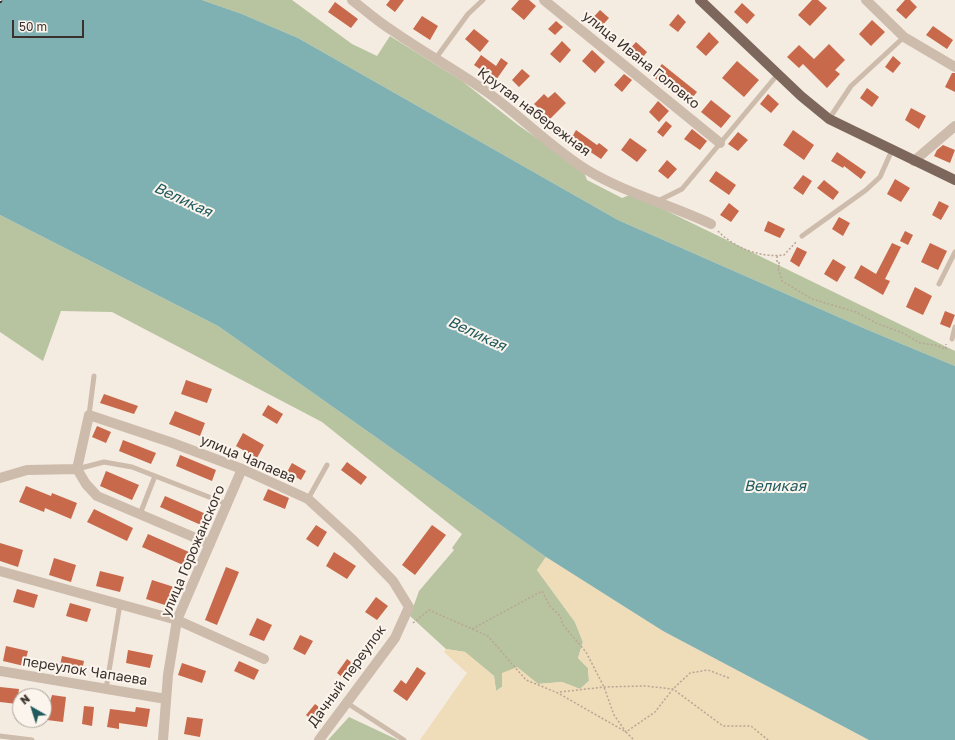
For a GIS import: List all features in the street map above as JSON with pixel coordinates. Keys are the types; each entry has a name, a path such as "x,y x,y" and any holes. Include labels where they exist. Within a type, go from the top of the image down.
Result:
{"main road":[{"path":"705,2 778,74 829,119 955,180"}],"street":[{"name":"Крутая набережная","path":"352,0 392,31 487,92 514,112 547,142 587,170 619,186 711,224"},
{"name":"улица Ивана Головко","path":"544,0 720,143"},
{"path":"866,0 904,37 955,67"},
{"path":"914,161 955,126"},
{"path":"89,415 77,469 86,484 97,496 210,544"},
{"name":"улица Чапаева","path":"89,415 170,442 242,469 308,499 354,541 393,581 409,607"},
{"path":"0,478 27,470 77,469"},
{"name":"улица Горожанского","path":"163,740 168,675 177,620 242,469"},
{"path":"0,571 177,620 264,658"},
{"name":"Дачный переулок","path":"319,740 395,638 409,607"},
{"name":"переулок Чапаева","path":"0,671 166,699"}],"lane":[{"path":"436,58 468,14 483,0"},
{"path":"829,119 851,86 904,37"},
{"path":"658,202 682,189 778,74"},
{"path":"802,236 866,190 880,177 892,150"},
{"path":"939,284 955,252"},
{"path":"952,338 955,327"},
{"path":"89,415 94,376"},
{"path":"77,469 104,462 132,468 227,504"},
{"path":"308,499 327,465"},
{"path":"140,514 155,476"},
{"path":"106,689 120,604"},
{"path":"347,703 404,740"},
{"path":"2,737 32,740"}],"path":[{"path":"711,224 725,239 757,254 777,256 784,255 802,236"},
{"path":"777,256 777,262 780,263 778,268 782,281 812,299 856,312 876,323 927,345 935,345 946,349 947,341 952,338"},
{"path":"472,629 542,591 550,606 560,616 563,625 586,652 604,687 614,715 626,732 634,740"},
{"path":"412,624 429,610 488,636 526,680 558,692 626,732"},
{"path":"626,732 654,712 673,689 690,673 708,670 728,678"},
{"path":"558,692 604,687 645,686 673,689 724,726 751,726 768,740"}],"green space":[{"path":"202,0 292,0 352,44 377,56 390,36 462,81 518,125 583,170 587,180 622,198 632,194 955,351 955,366 868,330 618,220 298,38 242,14"},
{"path":"0,215 218,326 546,557 537,570 575,622 583,642 578,658 588,668 589,681 580,689 562,682 538,684 517,667 502,687 496,691 494,676 465,652 446,649 410,616 419,591 454,550 452,548 462,534 322,422 112,312 61,311 43,361 0,332"},
{"path":"349,717 398,740 328,740"}],"sand":[{"path":"546,557 663,631 869,740 420,740 467,673 444,652 446,649 465,652 494,676 496,691 502,687 502,673 517,667 538,684 562,682 580,689 589,681 588,668 578,658 583,642 575,622 537,570"}],"water":[{"name":"Великая","path":"0,0 202,0 242,14 298,38 618,220 868,330 955,366 955,740 869,740 663,631 546,557 218,326 0,215"}],"building":[{"path":"390,0 404,0 395,12 386,5"},
{"path":"519,0 529,0 536,6 524,20 511,9"},
{"path":"812,0 818,0 827,8 810,26 798,15"},
{"path":"905,0 910,0 917,7 906,19 896,10"},
{"path":"335,2 358,19 351,28 328,12"},
{"path":"742,3 755,15 747,24 734,12"},
{"path":"600,10 609,18 598,30 589,22"},
{"path":"678,14 686,22 678,32 669,25"},
{"path":"422,16 438,26 430,40 413,29"},
{"path":"872,20 885,32 871,46 859,34"},
{"path":"556,21 563,27 555,35 548,29"},
{"path":"933,26 953,40 947,49 926,35"},
{"path":"474,29 489,41 480,52 465,39"},
{"path":"709,32 719,42 706,56 696,47"},
{"path":"562,41 571,50 560,63 550,54"},
{"path":"636,42 647,52 639,62 627,52"},
{"path":"829,44 845,60 835,70 840,74 827,88 803,64 799,68 787,57 799,45 814,59"},
{"path":"592,50 605,62 595,73 582,61"},
{"path":"481,55 496,66 501,58 508,63 496,80 474,65"},
{"path":"893,56 901,63 893,73 885,67"},
{"path":"737,61 759,80 744,97 722,78"},
{"path":"662,64 697,92 688,103 652,76"},
{"path":"522,69 530,76 519,87 512,80"},
{"path":"952,73 955,73 955,92 945,87"},
{"path":"624,74 632,80 622,92 614,85"},
{"path":"867,88 879,97 872,107 860,98"},
{"path":"555,92 566,103 550,119 534,104 544,94 548,98"},
{"path":"768,94 779,104 771,113 760,104"},
{"path":"711,100 731,116 721,128 701,112"},
{"path":"658,101 669,111 659,122 649,112"},
{"path":"911,108 926,116 919,129 905,120"},
{"path":"666,121 672,126 663,137 657,132"},
{"path":"692,129 707,141 700,150 684,139"},
{"path":"576,130 597,145 599,143 608,150 601,159 571,139"},
{"path":"793,130 814,145 804,160 783,145"},
{"path":"738,132 748,140 738,151 728,144"},
{"path":"630,138 647,150 637,162 621,150"},
{"path":"943,145 955,150 950,163 934,156 937,150"},
{"path":"837,152 866,172 861,179 844,166 843,168 831,161"},
{"path":"667,160 677,169 668,179 658,171"},
{"path":"716,171 736,185 729,195 709,181"},
{"path":"803,175 812,181 803,195 793,188"},
{"path":"895,179 910,188 901,202 887,194"},
{"path":"824,180 839,192 833,200 817,188"},
{"path":"939,201 949,206 941,220 932,215"},
{"path":"729,203 739,211 731,222 720,215"},
{"path":"839,217 850,223 843,236 832,229"},
{"path":"768,221 785,229 780,238 764,231"},
{"path":"905,231 913,235 908,245 900,241"},
{"path":"892,243 901,247 885,279 890,281 883,295 854,278 861,265 876,274"},
{"path":"930,243 947,251 938,270 921,262"},
{"path":"797,247 807,252 799,267 790,261"},
{"path":"833,259 846,267 837,282 824,274"},
{"path":"915,287 932,296 923,315 906,307"},
{"path":"945,311 955,315 950,328 940,324"},
{"path":"186,380 212,389 207,403 181,394"},
{"path":"104,394 138,406 134,414 100,403"},
{"path":"268,405 283,414 277,424 262,415"},
{"path":"175,411 205,423 200,436 169,424"},
{"path":"97,426 111,432 106,443 92,437"},
{"path":"243,433 264,445 257,458 236,446"},
{"path":"123,440 156,453 151,464 119,451"},
{"path":"180,455 216,470 212,481 176,466"},
{"path":"347,462 367,477 361,485 341,470"},
{"path":"292,463 306,471 301,480 287,472"},
{"path":"106,471 139,485 132,500 100,486"},
{"path":"26,486 51,496 52,493 77,503 71,519 45,508 44,512 19,502"},
{"path":"268,489 289,498 285,509 263,500"},
{"path":"165,496 206,514 201,525 160,507"},
{"path":"94,509 133,528 127,541 87,522"},
{"path":"316,525 327,532 318,547 306,539"},
{"path":"432,525 446,535 415,575 402,565"},
{"path":"148,534 189,552 183,565 142,547"},
{"path":"0,543 23,550 18,567 0,561"},
{"path":"334,552 356,566 347,579 326,566"},
{"path":"54,558 76,565 71,582 49,575"},
{"path":"226,567 239,572 217,625 205,620"},
{"path":"100,571 124,577 120,592 96,586"},
{"path":"152,580 174,587 168,606 146,599"},
{"path":"17,589 38,595 34,608 13,602"},
{"path":"376,597 388,606 377,620 365,612"},
{"path":"70,603 91,609 87,622 66,616"},
{"path":"257,618 272,625 264,641 249,635"},
{"path":"300,635 313,641 305,655 293,649"},
{"path":"6,646 28,651 24,666 3,661"},
{"path":"128,650 153,655 150,668 126,663"},
{"path":"62,656 84,661 81,675 59,670"},
{"path":"347,659 355,665 344,679 337,673"},
{"path":"239,661 259,670 254,680 234,671"},
{"path":"182,663 206,671 202,683 178,675"},
{"path":"417,667 426,673 407,701 393,691 401,680 406,684"},
{"path":"0,687 12,688 12,703 0,702"},
{"path":"52,695 66,697 63,722 52,721"},
{"path":"315,704 324,711 314,722 306,715"},
{"path":"84,706 94,707 92,726 82,724"},
{"path":"136,707 150,709 147,727 119,723 119,729 107,727 110,709 135,712"},
{"path":"187,717 203,719 200,737 184,734"}]}
